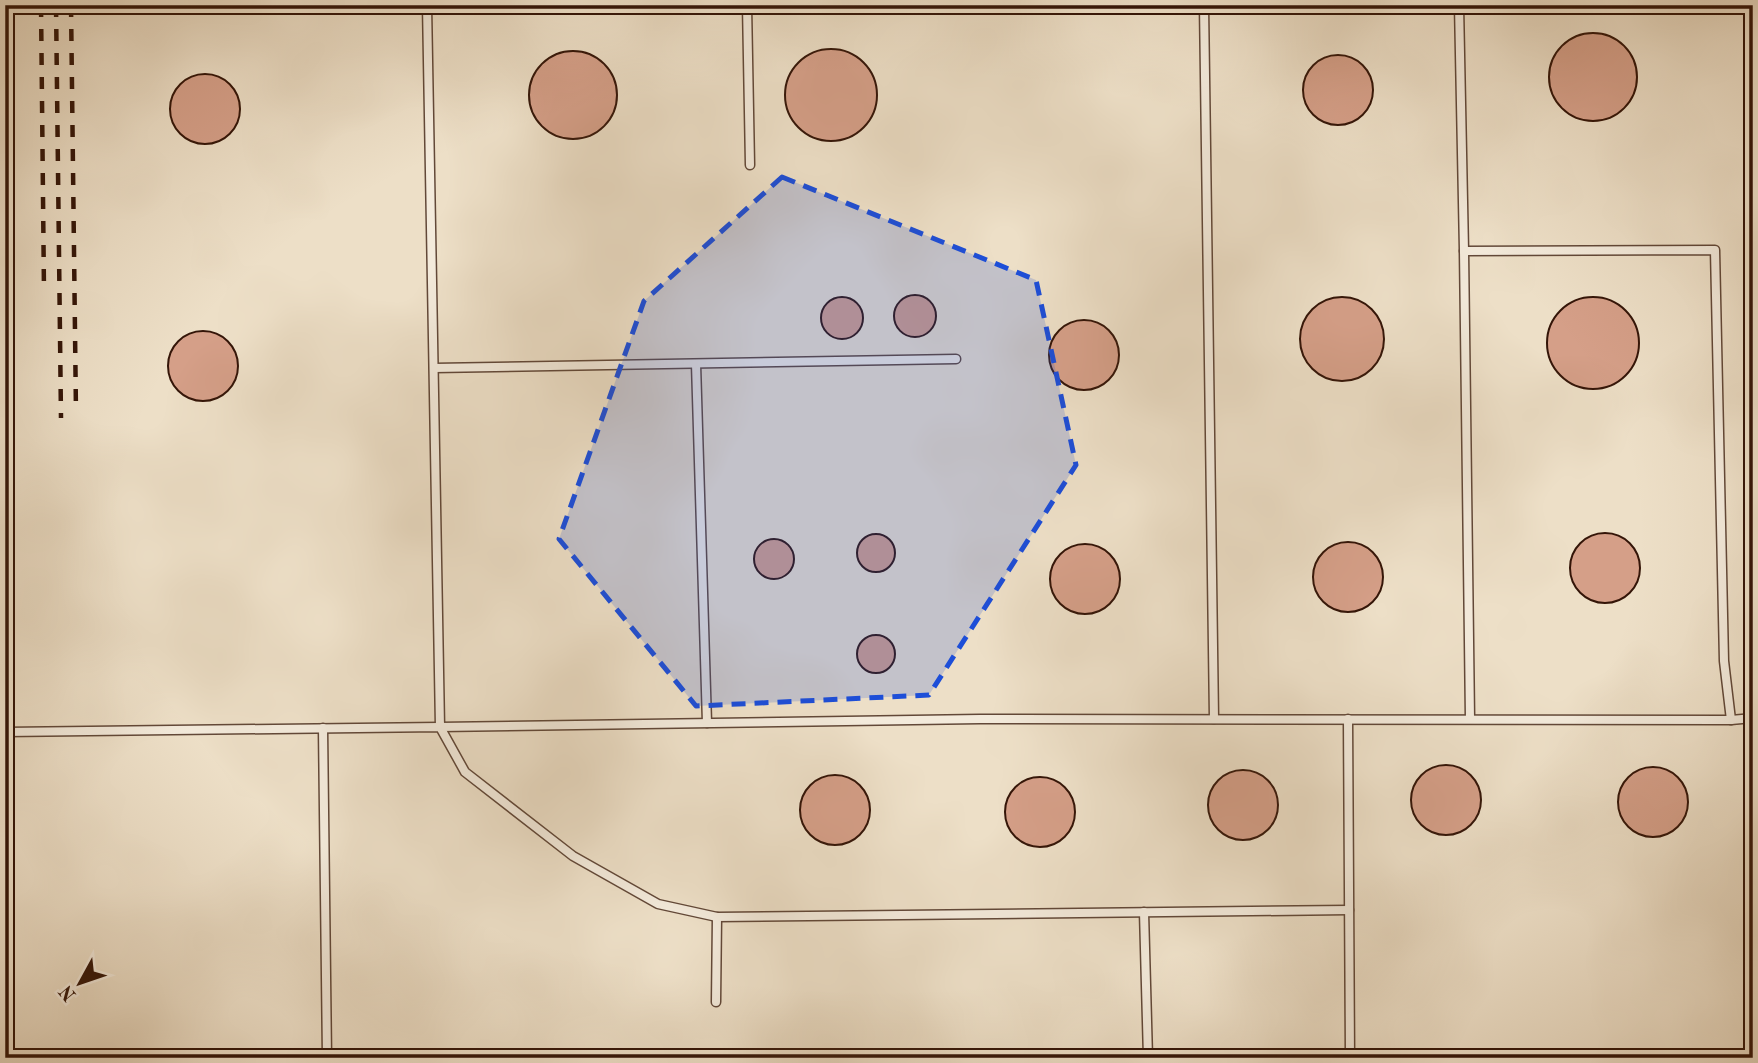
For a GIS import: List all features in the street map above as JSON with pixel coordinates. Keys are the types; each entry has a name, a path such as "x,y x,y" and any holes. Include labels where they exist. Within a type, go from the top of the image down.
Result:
{"lane":[{"path":"428,5 440,727 465,772 573,856 658,904 717,917 1349,910"},
{"path":"747,5 750,165"},
{"path":"1204,5 1214,719"},
{"path":"1459,5 1470,719"},
{"path":"1464,251 1715,250 1724,661 1731,720"},
{"path":"434,368 956,359"},
{"path":"696,364 707,723"},
{"path":"5,732 980,719 1753,718"},
{"path":"1348,719 1350,1058"},
{"path":"324,728 327,1058"},
{"path":"1144,912 1148,1058"},
{"path":"716,1002 717,917"}],"highlighted area":[{"path":"782,177 1036,280 1076,465 929,695 696,706 559,539 644,301"}],"building":[{"path":"1593,33 1618,40 1630,52 1637,77 1630,102 1618,114 1593,121 1568,114 1556,102 1549,77 1556,52 1568,40"},
{"path":"831,49 849,53 864,62 873,77 877,95 873,113 864,128 849,137 831,141 813,137 798,128 789,113 785,95 789,77 798,62 813,53"},
{"path":"573,51 598,58 610,70 617,95 610,120 598,132 573,139 548,132 536,120 529,95 536,70 548,58"},
{"path":"1338,55 1363,65 1373,90 1363,115 1338,125 1313,115 1303,90 1313,65"},
{"path":"205,74 230,84 240,109 230,134 205,144 180,134 170,109 180,84"},
{"path":"915,295 930,301 936,316 930,331 915,337 900,331 894,316 900,301"},
{"path":"842,297 857,303 863,318 857,333 842,339 827,333 821,318 827,303"},
{"path":"1342,297 1365,304 1377,316 1384,339 1377,362 1365,374 1342,381 1319,374 1307,362 1300,339 1307,316 1319,304"},
{"path":"1593,297 1610,301 1625,311 1635,326 1639,343 1635,360 1625,375 1610,385 1593,389 1576,385 1561,375 1551,360 1547,343 1551,326 1561,311 1576,301"},
{"path":"1084,320 1109,330 1119,355 1109,380 1084,390 1059,380 1049,355 1059,330"},
{"path":"203,331 228,341 238,366 228,391 203,401 178,391 168,366 178,341"},
{"path":"1605,533 1630,543 1640,568 1630,593 1605,603 1580,593 1570,568 1580,543"},
{"path":"876,534 889,540 895,553 889,566 876,572 863,566 857,553 863,540"},
{"path":"774,539 782,540 788,545 793,551 793,567 788,573 782,578 774,579 766,578 760,573 755,567 754,559 755,551 760,545 766,540"},
{"path":"1348,542 1373,552 1383,577 1373,602 1348,612 1323,602 1313,577 1323,552"},
{"path":"1085,544 1110,554 1120,579 1110,604 1085,614 1060,604 1050,579 1060,554"},
{"path":"876,635 889,641 895,654 889,667 876,673 863,667 857,654 863,641"},
{"path":"1446,765 1471,775 1481,800 1471,825 1446,835 1421,825 1411,800 1421,775"},
{"path":"1653,767 1678,777 1688,802 1678,827 1653,837 1628,827 1618,802 1628,777"},
{"path":"1243,770 1268,780 1278,805 1268,830 1243,840 1218,830 1208,805 1218,780"},
{"path":"835,775 860,785 870,810 860,835 835,845 810,835 800,810 810,785"},
{"path":"1040,777 1065,787 1075,812 1065,837 1040,847 1015,837 1005,812 1015,787"}],"railway":[{"path":"41,5 44,292"},
{"path":"56,5 61,418"},
{"path":"71,5 76,413"}]}
